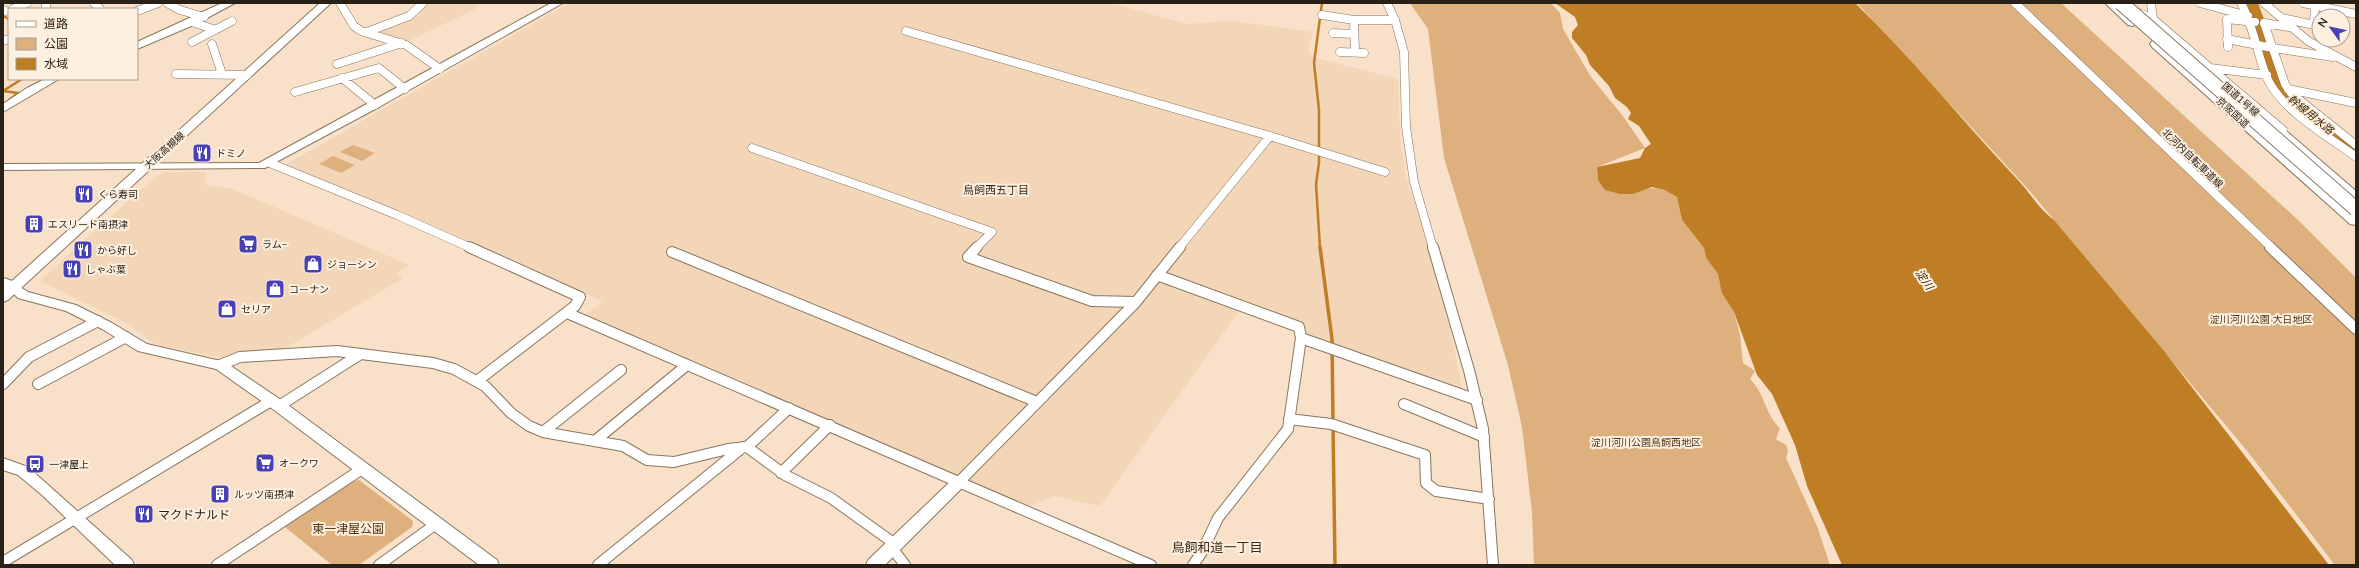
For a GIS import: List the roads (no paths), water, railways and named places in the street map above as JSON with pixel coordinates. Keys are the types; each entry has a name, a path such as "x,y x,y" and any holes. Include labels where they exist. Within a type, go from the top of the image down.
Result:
{"highway":[{"name":"京阪国道","path":"2111,3 2356,220"},
{"name":"京阪国道","path":"2121,3 2356,209"},
{"name":"国道1号線","path":"2121,3 2180,46 2356,199"}],"main road":[{"name":"大阪高槻線","path":"3,297 8,285 146,166 326,3"}],"street":[{"path":"14,8 27,3"},
{"path":"138,11 158,3"},
{"path":"167,3 180,10 204,17"},
{"path":"138,46 204,17 230,3"},
{"path":"340,3 354,26 366,32 402,43 440,69"},
{"path":"366,32 409,16 423,3"},
{"path":"3,167 261,166 270,163 375,106 558,3"},
{"path":"1387,3 1395,20 1405,62 1406,127 1414,182 1429,229 1476,400 1484,437 1493,565"},
{"name":"北河内自転車道線","path":"2015,3 2356,329"},
{"path":"2121,3 2153,19 2356,192"},
{"path":"2151,3 2153,19"},
{"path":"2200,3 2263,23 2289,27"},
{"path":"2241,3 2250,19 2273,89 2287,103 2356,157"},
{"path":"2264,3 2282,18 2289,27 2304,38 2343,59 2356,68"},
{"path":"2303,3 2356,14"},
{"path":"1322,15 1354,20 1395,20"},
{"path":"2282,18 2311,24"},
{"path":"2228,47 2227,20 2250,19"},
{"path":"1354,20 1355,52"},
{"path":"192,22 216,30"},
{"path":"192,42 232,22"},
{"path":"2263,23 2288,88 2304,105 2356,145"},
{"path":"906,31 1270,136 1385,172"},
{"path":"1333,33 1354,34"},
{"path":"2227,39 2259,46 2356,62"},
{"path":"337,64 402,43"},
{"path":"212,44 222,74"},
{"path":"1340,52 1364,53"},
{"path":"295,92 379,68 405,89"},
{"path":"2210,68 2267,74"},
{"path":"176,74 247,75"},
{"path":"342,78 375,106"},
{"path":"3,109 31,90 52,80"},
{"path":"2288,88 2356,103"},
{"path":"874,565 959,482 1136,302 1270,136"},
{"path":"752,148 992,232 968,257 1092,301 1136,302"},
{"path":"270,163 404,218 580,297 575,306 567,313 477,381"},
{"path":"672,252 1037,402"},
{"path":"1157,275 1299,327 1301,338 1288,429 1218,518 1202,552 1193,565"},
{"path":"8,285 23,295 71,308 98,321 143,348 155,352 220,365 275,403 491,565"},
{"path":"567,313 830,425 1145,564"},
{"path":"3,384 29,357 98,321"},
{"path":"38,384 126,337"},
{"path":"1301,338 1476,400"},
{"path":"220,365 240,357 255,355 337,351 359,355 433,363 454,369 477,381 492,391 518,419 543,432 596,440 623,446 647,460 662,462 692,459 745,447 781,473 831,498 893,546 905,565"},
{"path":"3,562 359,355"},
{"path":"596,440 687,365"},
{"path":"543,432 621,370"},
{"path":"1404,404 1484,437"},
{"path":"598,565 745,447 789,408"},
{"path":"1289,419 1335,425 1425,455 1426,483 1436,491 1489,499"},
{"path":"781,473 830,425"},
{"path":"3,464 23,471 126,565"},
{"path":"217,565 362,468"},
{"path":"379,565 436,524"}],"water":[{"name":"淀川","path":"1555,3 1855,3 1918,68 1977,136 2018,180 2039,206 2054,220 2164,351 2329,565 1842,565 1807,486 1795,445 1772,394 1757,375 1734,312 1722,293 1718,274 1706,258 1704,248 1682,220 1677,197 1664,190 1652,187 1633,194 1620,194 1605,190 1598,180 1597,167 1640,158 1645,148 1651,144 1639,126 1628,119 1631,113 1627,107 1615,98 1609,86 1590,65 1586,55 1572,38 1572,32 1578,25 1575,17"}],"waterway":[{"path":"1320,248 1316,184 1319,163 1319,110 1314,63 1322,3"},
{"name":"幹線用水路","path":"2251,3 2278,82 2283,92 2356,150"},
{"path":"3,16 8,18"},
{"path":"3,105 18,93 3,91 20,80"},
{"path":"1320,247 1332,339 1333,422"},
{"path":"1333,427 1335,565"}],"place":[{"name":"ドミノ","path":"202,153"},
{"name":"くら寿司","path":"84,194"},
{"name":"エスリード南摂津","path":"34,224"},
{"name":"ラム−","path":"248,244"},
{"name":"から好し","path":"83,250"},
{"name":"ジョーシン","path":"313,264"},
{"name":"しゃぶ葉","path":"72,269"},
{"name":"コーナン","path":"275,289"},
{"name":"セリア","path":"227,309"},
{"name":"オークワ","path":"265,463"},
{"name":"一津屋上","path":"35,464"},
{"name":"ルッツ南摂津","path":"220,494"},
{"name":"マクドナルド","path":"144,514"}],"district":[{"name":"鳥飼西五丁目","path":"996,189"},
{"name":"鳥飼和道一丁目","path":"1217,547"}],"park label":[{"name":"淀川河川公園 大日地区","path":"2261,319"},
{"name":"淀川河川公園鳥飼西地区","path":"1646,442"},
{"name":"東一津屋公園","path":"348,528"}]}
